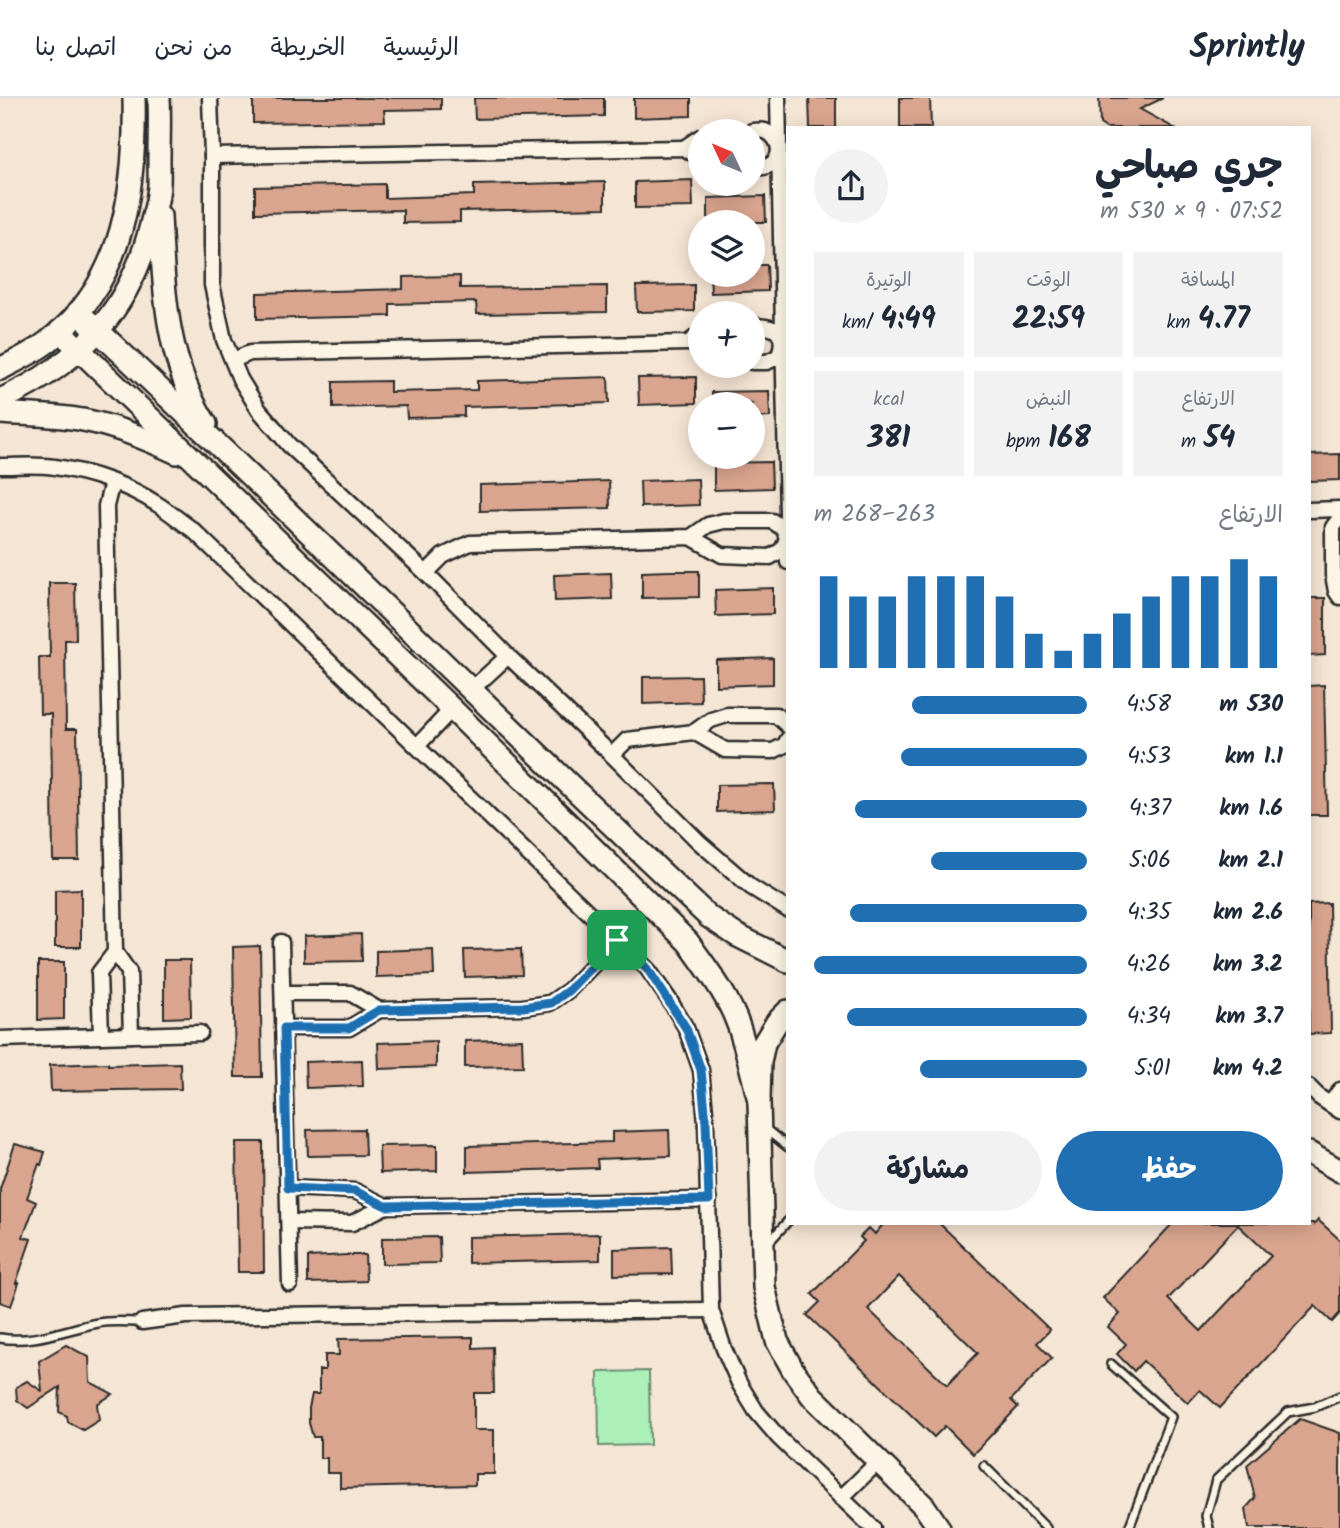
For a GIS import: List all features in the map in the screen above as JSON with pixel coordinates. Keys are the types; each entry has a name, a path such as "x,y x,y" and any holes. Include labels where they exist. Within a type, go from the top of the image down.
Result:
{"main road":[{"path":"0,369 41,346 60,331 102,279 124,222 131,180 134,98"},
{"path":"159,98 159,194 165,303 171,337 180,371 194,405 208,427 239,464"},
{"path":"0,400 34,383 80,351 98,331 127,290 145,249 159,194"},
{"path":"78,312 709,917 736,935 786,960"},
{"path":"60,331 452,709 688,942 716,981 739,1026 759,1101"},
{"path":"0,414 83,420 127,431 192,459"},
{"path":"786,1013 764,1042 760,1062 764,1287 777,1341 812,1396 924,1506 939,1528"},
{"path":"1311,1154 1340,1171"}],"street":[{"path":"209,98 212,285 224,340 240,379 259,410 289,445 426,573 699,842 751,887 786,909"},
{"path":"778,98 786,489"},
{"path":"765,131 776,140 779,150 775,161 765,167"},
{"path":"684,148 688,145"},
{"path":"212,156 684,148 688,150"},
{"path":"765,326 780,335 783,342 779,356 765,362"},
{"path":"233,360 250,353 688,342"},
{"path":"0,466 55,467 112,482 156,503 193,530 647,968 686,1028 701,1070 706,1122 711,1310 724,1349 739,1383 756,1411 779,1438 873,1528"},
{"path":"112,482 106,506 115,952 129,972 131,1035"},
{"path":"1311,510 1340,509"},
{"path":"1340,518 1333,527 1332,575 1340,597"},
{"path":"691,537 708,525 724,521 772,521 784,529 786,535"},
{"path":"426,573 443,555 471,543 691,537 722,555 770,557 782,550 786,540"},
{"path":"471,690 508,656"},
{"path":"417,746 452,709"},
{"path":"612,755 627,740 694,732 711,720 727,715 776,715 786,724"},
{"path":"694,732 725,750 773,751 786,743"},
{"path":"284,1028 349,1028 379,1010 523,1007 551,1003 569,990 617,940"},
{"path":"281,942 290,1284"},
{"path":"101,1036 99,972 115,952"},
{"path":"282,993 350,993 379,1010"},
{"path":"0,1039 200,1034"},
{"path":"1311,1089 1335,1108 1340,1090"},
{"path":"288,1188 355,1191 386,1206"},
{"path":"289,1222 352,1223 386,1206 709,1200"},
{"path":"142,1322 186,1316 227,1315 711,1310"},
{"path":"841,1498 879,1461"}],"lane":[{"path":"760,1124 786,1145"},
{"path":"763,1249 786,1223"},
{"path":"0,1338 12,1340 62,1333 100,1322 142,1322"},
{"path":"1111,1364 1171,1417 1129,1528"},
{"path":"1209,1528 1206,1516 1216,1480 1288,1412 1315,1407 1340,1396"},
{"path":"984,1466 1046,1528"}],"green space":[{"path":"649,1371 650,1445 599,1446 598,1372"}],"building":[{"path":"253,98 441,98 441,109 384,110 385,121 253,123"},
{"path":"474,98 604,98 604,116 475,119"},
{"path":"634,98 691,98 691,116 634,118"},
{"path":"809,98 836,98 836,126 810,126"},
{"path":"900,98 930,98 931,126 900,126"},
{"path":"1099,98 1163,98 1140,109 1170,126 1103,126 1100,124"},
{"path":"688,180 688,196 693,196 693,207 635,208 635,182"},
{"path":"605,182 605,208 460,211 460,222 403,223 403,210 255,213 255,187 385,184 385,198 474,195 474,185"},
{"path":"765,196 766,222 765,210 708,210 708,198"},
{"path":"767,265 768,291 711,293 711,287 765,287"},
{"path":"460,276 460,288 607,286 607,312 477,314 476,302 390,304 390,316 257,319 257,293 403,289 403,277"},
{"path":"688,285 694,287 694,301 688,301 688,311 637,312 636,286"},
{"path":"608,377 609,403 464,407 464,416 407,418 406,406 333,408 333,382 390,381 390,392 477,390 477,381"},
{"path":"638,378 696,378 696,392 688,392 688,403 639,405"},
{"path":"769,391 770,417 765,417 765,392 712,392"},
{"path":"1340,454 1340,480 1311,481 1311,455"},
{"path":"765,462 771,462 772,488 714,490 714,469 765,469"},
{"path":"698,479 699,505 641,507 640,481"},
{"path":"609,481 610,508 480,511 480,485"},
{"path":"699,571 699,597 642,598 642,572"},
{"path":"611,573 612,599 555,601 554,575"},
{"path":"49,583 75,583 76,640 65,640 66,729 77,729 79,860 53,860 51,714 40,714 39,657 50,657"},
{"path":"773,588 773,614 716,616 715,590"},
{"path":"1311,598 1325,598 1325,655 1311,656"},
{"path":"773,658 773,684 716,686 716,660"},
{"path":"700,676 701,702 643,704 643,677"},
{"path":"1324,685 1327,815 1311,815 1311,686"},
{"path":"774,784 775,810 717,812 717,785"},
{"path":"81,889 81,947 55,947 55,890"},
{"path":"1329,903 1331,1033 1311,1034 1311,904"},
{"path":"361,934 362,961 304,962 304,936"},
{"path":"260,946 262,1077 235,1077 233,947"},
{"path":"433,949 434,975 376,977 376,951"},
{"path":"521,949 522,975 465,977 464,950"},
{"path":"164,960 190,960 191,1017 164,1018"},
{"path":"38,962 64,962 64,1019 38,1020"},
{"path":"522,1039 523,1066 465,1067 465,1041"},
{"path":"436,1041 436,1067 379,1069 378,1043"},
{"path":"362,1060 363,1086 306,1088 305,1062"},
{"path":"180,1063 181,1089 51,1091 50,1065"},
{"path":"364,1129 365,1155 308,1156 307,1130"},
{"path":"669,1130 670,1156 597,1159 598,1168 467,1172 467,1146 612,1142 612,1132"},
{"path":"236,1142 263,1142 264,1272 238,1272"},
{"path":"15,1144 45,1152 27,1198 36,1202 23,1237 31,1239 11,1306 0,1302 0,1189"},
{"path":"437,1145 437,1171 380,1173 379,1146"},
{"path":"1318,1220 1340,1240 1340,1313 1332,1322 1315,1306 1220,1408 1200,1390 1188,1403 1143,1361 1134,1371 1117,1354 1126,1344 1108,1327 1120,1314 1103,1298 1171,1225 1313,1223 1314,1225","holes":["1238,1225 1271,1256 1201,1331 1168,1299"]},
{"path":"882,1225 941,1225 1050,1330 1037,1343 1052,1358 1011,1400 1018,1407 973,1454 945,1426 934,1437 807,1315 820,1302 812,1294 864,1241 860,1237 869,1228 875,1234","holes":["899,1276 978,1353 947,1385 868,1309"]},
{"path":"600,1234 600,1260 468,1263 468,1237"},
{"path":"439,1237 440,1263 382,1264 382,1238"},
{"path":"671,1247 672,1274 614,1275 614,1249"},
{"path":"365,1255 366,1281 308,1283 308,1257"},
{"path":"473,1337 473,1348 493,1347 494,1393 474,1393 474,1430 494,1430 494,1474 475,1474 475,1485 340,1488 340,1473 327,1473 327,1458 320,1458 320,1437 313,1437 309,1423 312,1394 319,1394 319,1370 325,1370 325,1355 339,1355 338,1339"},
{"path":"66,1345 89,1357 90,1382 113,1394 97,1404 99,1420 83,1430 68,1422 67,1416 59,1412 60,1387 28,1408 17,1400 16,1387 27,1381 42,1391 39,1361"},
{"path":"1300,1419 1340,1433 1340,1528 1249,1528 1246,1508 1255,1498 1247,1465"}],"route":[{"path":"617,940 647,968 670,1000 686,1028 701,1070 709,1200 386,1206 355,1191 288,1188 284,1028 349,1028 379,1010 523,1007 551,1003 569,990 617,940"}]}
